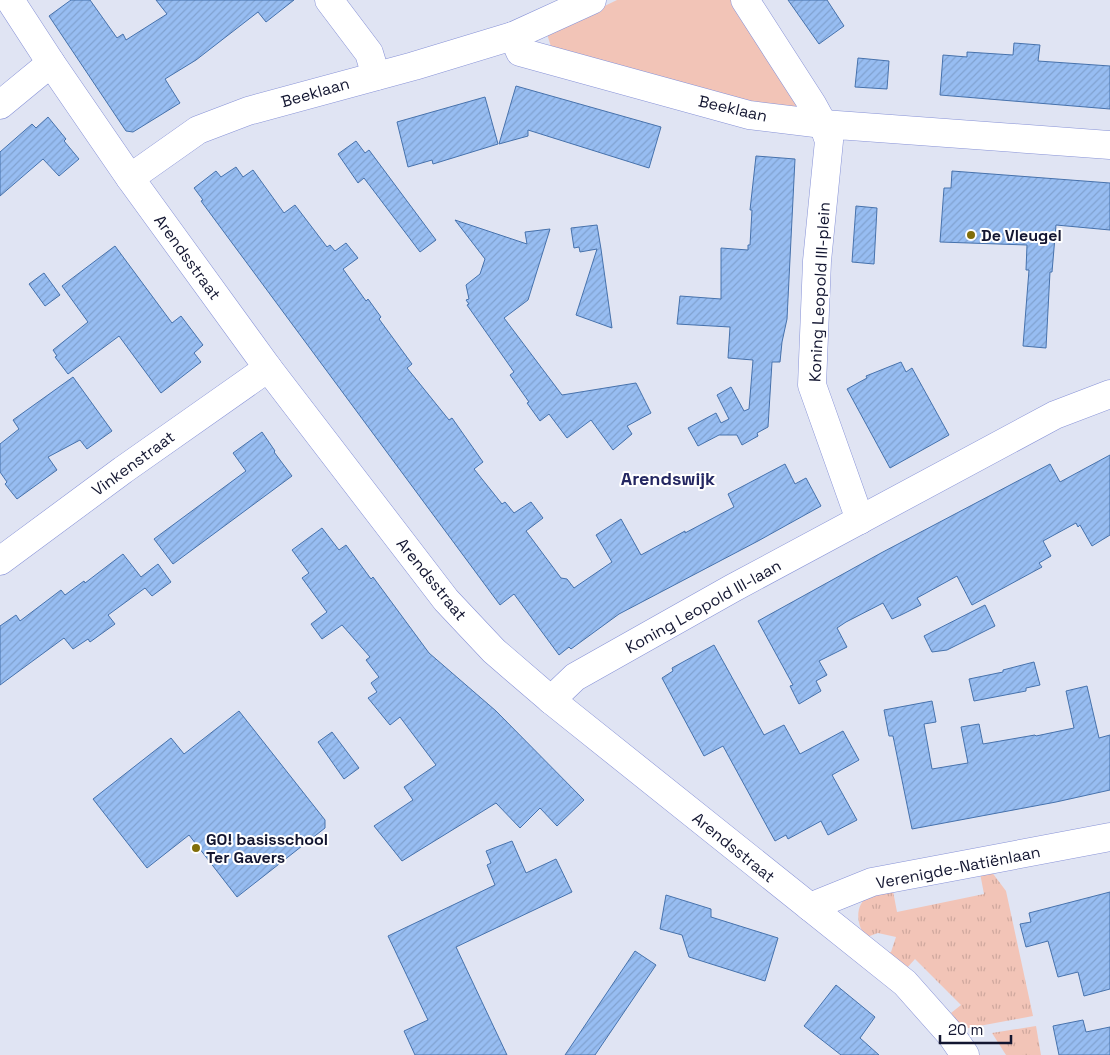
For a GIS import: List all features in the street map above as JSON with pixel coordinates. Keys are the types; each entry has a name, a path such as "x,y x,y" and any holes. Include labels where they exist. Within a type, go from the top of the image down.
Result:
{"street":[{"name":"Arendsstraat","path":"10,0 130,178 268,368 446,600 494,651 551,700 905,983 952,1036 965,1055"},
{"path":"329,0 369,53 376,76"},
{"name":"Beeklaan","path":"130,178 198,130 248,111 513,36 592,0"},
{"path":"745,0 823,124 1110,145"},
{"name":"Beeklaan","path":"513,36 520,52 750,115 823,124"},
{"path":"0,105 51,63"},
{"name":"Koning Leopold III-plein","path":"823,124 829,141 817,261 812,385 860,520"},
{"name":"Vinkenstraat","path":"0,561 123,470 268,368"},
{"path":"860,520 1055,415 1110,394"},
{"name":"Koning Leopold III-laan","path":"551,700 575,678 733,588 860,520"},
{"name":"Verenigde-Natiënlaan","path":"810,907 872,882 1110,837"}],"green space":[{"path":"617,0 731,0 799,100 797,107 792,112 553,53 547,34"},
{"path":"991,871 1006,891 1033,1016 963,1029 951,1013 961,1005 915,959 906,969 887,952 891,952 896,937 878,933 867,937 863,933 859,922 859,910 861,904 869,896 893,891 897,912 984,894 980,873"},
{"path":"1036,1026 1041,1055 1006,1055 992,1033"}],"building":[{"path":"71,0 90,0 117,38 123,34 126,40 167,14 156,0 294,0 266,22 258,12 196,60 165,79 180,103 133,132 126,131 49,16"},
{"path":"788,0 827,0 844,26 819,44"},
{"path":"1014,43 1040,45 1038,61 1110,66 1110,109 940,95 943,55 967,57 967,52 1013,55"},
{"path":"858,58 889,61 887,89 855,87"},
{"path":"516,86 661,127 649,168 528,130 528,136 499,144"},
{"path":"485,97 498,144 433,164 432,160 408,167 397,122"},
{"path":"48,117 79,159 59,176 43,159 0,196 0,152 32,124 36,128"},
{"path":"356,141 365,153 369,150 436,240 420,252 364,178 358,183 338,154"},
{"path":"756,156 795,159 787,319 780,362 772,362 768,427 757,433 758,436 742,445 737,435 719,435 698,446 688,428 716,413 721,423 729,419 717,395 731,387 744,411 749,409 753,360 728,358 730,327 677,324 680,296 721,299 721,248 748,250 748,245 750,245 752,210 750,210"},
{"path":"236,167 243,177 253,170 284,213 295,205 327,247 330,245 335,251 346,243 358,258 343,269 366,301 368,299 381,317 379,319 412,364 407,368 449,420 452,418 483,462 474,469 502,504 505,502 514,513 531,502 543,518 526,531 561,578 567,579 574,588 612,562 596,535 621,519 641,555 734,507 728,494 785,464 795,484 806,478 821,506 619,614 571,649 569,647 559,655 514,594 500,605 201,201 203,200 194,188 216,171 221,177"},
{"path":"952,171 1110,183 1110,230 1056,225 1052,272 1050,272 1046,348 1023,346 1029,270 1026,270 1027,245 940,242 944,188 951,188"},
{"path":"856,206 877,208 874,264 852,262"},
{"path":"455,220 527,244 525,232 550,229 528,300 504,318 562,395 636,383 651,413 627,426 632,434 613,450 591,420 567,438 549,414 540,421 527,403 529,402 510,375 514,372 467,305 469,304 466,300 469,299 466,285 480,274 485,259"},
{"path":"597,225 612,328 576,315 597,249 580,252 579,247 574,248 571,228"},
{"path":"115,246 172,323 181,316 203,345 194,353 201,362 161,393 119,336 68,374 55,357 57,356 53,350 88,322 62,286"},
{"path":"44,273 60,295 45,306 29,284"},
{"path":"901,362 906,372 912,368 949,435 890,468 847,389 867,378 866,376"},
{"path":"73,377 112,431 87,449 80,440 48,457 57,470 17,499 5,484 7,482 0,472 0,444 19,429 13,420"},
{"path":"262,432 292,476 173,564 154,539 246,471 233,453"},
{"path":"1110,455 1110,535 1092,546 1080,525 1078,527 1076,523 1043,541 1051,556 1039,563 1042,567 972,605 957,576 917,598 921,605 892,619 883,603 846,622 837,628 847,647 819,661 827,675 816,681 821,691 799,704 790,686 793,685 758,621 881,553 1050,464 1060,482"},
{"path":"322,528 339,550 346,545 371,579 373,577 429,653 496,711 584,800 557,826 540,808 520,828 496,803 402,861 374,826 413,800 404,787 436,765 400,717 390,725 368,698 377,692 371,683 379,677 366,660 370,657 342,625 322,639 311,624 327,612 302,578 309,573 292,550"},
{"path":"123,554 141,577 158,564 171,582 152,596 145,588 108,615 115,624 90,642 88,639 73,649 64,638 0,685 0,626 16,615 20,621 61,590 65,595 84,581 85,583"},
{"path":"985,605 995,626 947,650 932,652 924,636"},
{"path":"714,645 764,735 784,725 800,754 843,731 859,760 832,775 857,820 828,835 821,821 788,839 786,835 775,841 723,746 704,756 662,678 673,671 672,668"},
{"path":"1034,662 1040,685 1026,688 1026,691 974,701 969,679 1003,672 1003,670"},
{"path":"1087,686 1099,738 1110,735 1110,790 912,829 893,736 889,736 884,710 932,701 936,722 924,724 932,769 968,763 961,727 979,724 983,744 1074,728 1066,691"},
{"path":"239,711 325,820 325,828 237,897 189,835 147,868 93,799 171,738 184,754"},
{"path":"332,732 359,768 344,779 318,742"},
{"path":"512,841 526,873 556,859 572,892 456,947 507,1055 415,1055 404,1031 428,1020 388,936 495,885 487,865 491,863 486,851"},
{"path":"1110,892 1110,989 1084,996 1078,972 1058,977 1048,941 1026,947 1020,924 1031,922 1029,913"},
{"path":"666,895 711,909 711,917 778,938 765,981 689,957 682,935 660,929"},
{"path":"635,951 656,965 595,1055 565,1055"},
{"path":"836,985 875,1017 860,1038 879,1055 841,1055 804,1026"},
{"path":"1083,1020 1086,1032 1110,1027 1110,1055 1059,1055 1053,1026"}],"place":[{"name":"De Vleugel","path":"971,235"},
{"name":"GO! basisschool Ter Gavers","path":"196,848"}],"district":[{"name":"Arendswijk","path":"668,479"}]}
